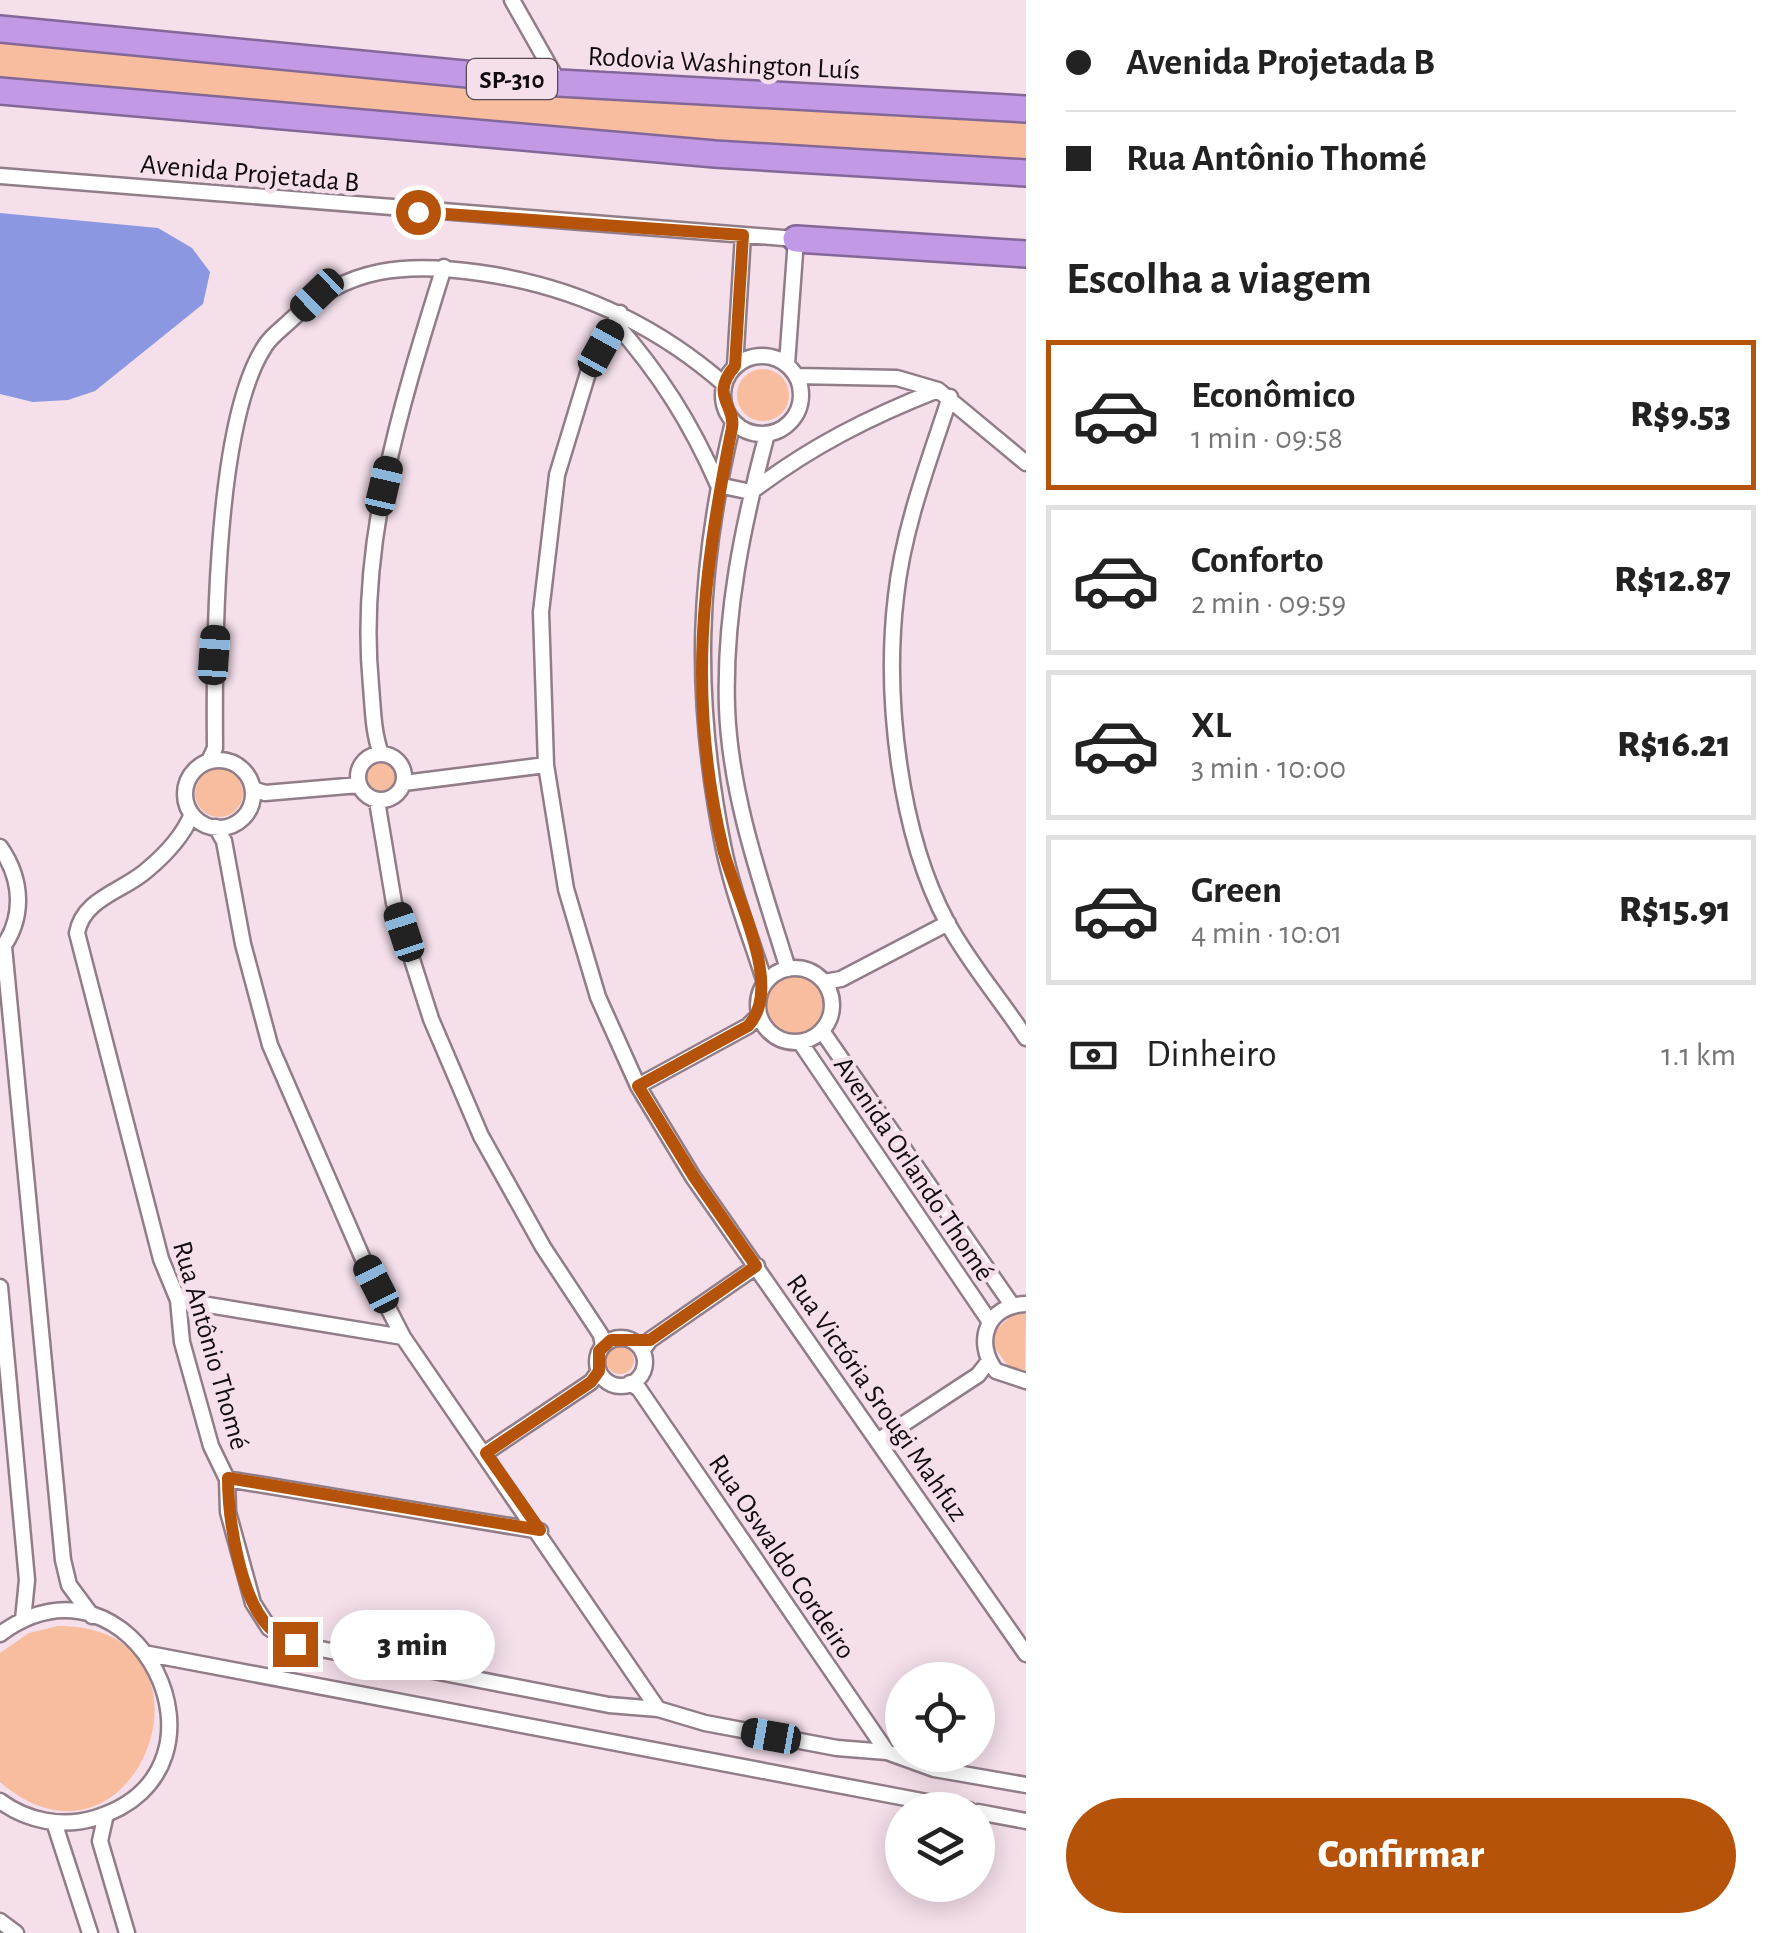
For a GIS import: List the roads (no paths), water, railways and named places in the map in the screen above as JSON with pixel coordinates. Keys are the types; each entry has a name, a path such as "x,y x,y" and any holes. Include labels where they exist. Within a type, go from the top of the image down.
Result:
{"highway":[{"name":"Rodovia Washington Luís","path":"0,29 560,83 1026,110"},
{"name":"SP-310","path":"0,91 676,150 1026,173"},
{"path":"796,240 1026,254"}],"street":[{"path":"512,0 560,83"},
{"name":"Avenida Projetada B","path":"0,176 796,240"},
{"path":"743,235 726,411 733,422 754,434 767,434 790,423 798,413 796,240"},
{"path":"353,782 376,749 367,645 377,518 406,388 444,267"},
{"path":"215,756 214,655 223,518 241,409 265,346 317,295 383,268 444,267 539,282 618,318 705,368 729,375 760,355 795,376 897,378 944,394 1026,464"},
{"path":"618,318 692,427 718,485"},
{"name":"Rua Victória Srougi Mahfuz","path":"618,318 588,372 558,475 541,612 546,765 566,889 598,997 638,1086 694,1177 1026,1654"},
{"path":"718,485 751,492 818,444 866,418 944,394"},
{"path":"944,394 896,596 894,714 910,822 948,923 1026,1038"},
{"path":"638,1086 757,1022 765,984 723,848 701,708 704,583 718,485 733,422"},
{"path":"767,434 733,583 727,709 748,842 788,969"},
{"path":"376,749 396,759 404,778 400,791 381,801"},
{"path":"215,756 238,766 257,793"},
{"path":"215,756 194,771 186,788 213,826 270,1045 312,1149 402,1336 540,1530 658,1709"},
{"path":"404,778 546,765"},
{"path":"257,793 353,782 381,801 394,903 431,1019 481,1136 543,1247 605,1340"},
{"path":"213,826 248,812 257,793"},
{"name":"Rua Antônio Thomé","path":"213,826 185,830 145,873 88,909 77,933 161,1259 178,1300 182,1342 211,1446 228,1478 228,1512 252,1602 269,1628 295,1644 610,1705 658,1709 705,1723 837,1748 885,1752"},
{"path":"0,847 18,889 16,919 2,949 62,1560 75,1596 92,1616"},
{"path":"827,986 948,923"},
{"path":"757,1022 779,1039 800,1042 822,1031 832,1012 827,986 808,970 788,969 765,984"},
{"name":"Avenida Orlando Thomé","path":"822,1031 1019,1304"},
{"name":"Avenida Orlando Thomé","path":"800,1042 990,1322"},
{"path":"642,1345 756,1266"},
{"path":"0,1287 27,1580 23,1620"},
{"path":"178,1300 402,1336"},
{"path":"1019,1304 990,1322 984,1342 992,1366 1026,1381"},
{"path":"0,1376 4,1331"},
{"path":"605,1340 624,1338 642,1345"},
{"path":"598,1377 598,1358 605,1340"},
{"path":"598,1377 617,1385 635,1384 644,1366 642,1345"},
{"path":"879,1440 992,1366"},
{"path":"486,1453 598,1377"},
{"name":"Rua Oswaldo Cordeiro","path":"635,1384 885,1749"},
{"path":"228,1478 540,1530"},
{"path":"0,1634 23,1620 57,1612 92,1616 124,1630 149,1654 169,1701 164,1753 135,1796 106,1814 54,1822 21,1813 0,1800"},
{"path":"149,1654 885,1794"},
{"name":"Rua Antônio Thomé","path":"951,1772 1026,1785"},
{"path":"0,1814 21,1813"},
{"path":"106,1814 100,1841 127,1933"},
{"path":"995,1815 1026,1821"},
{"path":"54,1822 90,1933"},
{"path":"0,1921 16,1933"}],"water":[{"path":"0,213 158,228 192,248 210,272 203,304 95,391 68,400 33,402 0,394"}]}
